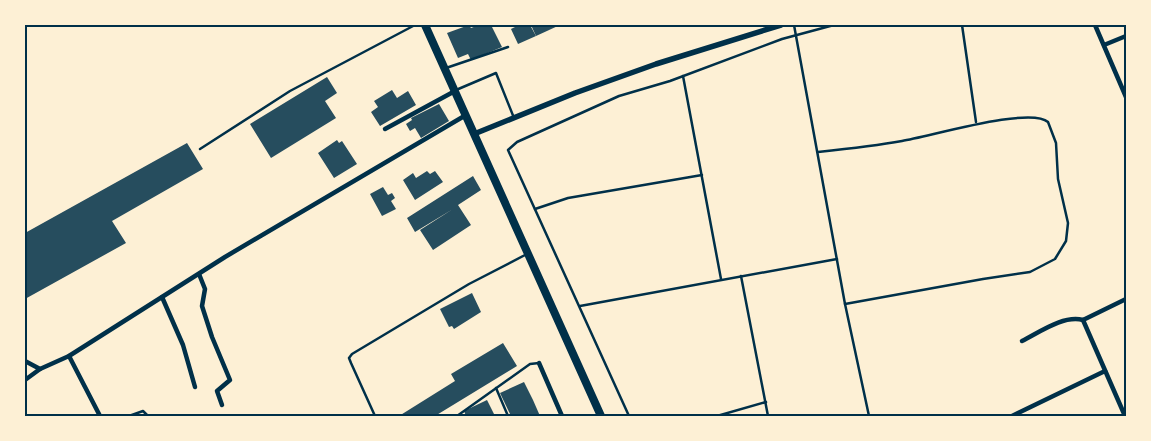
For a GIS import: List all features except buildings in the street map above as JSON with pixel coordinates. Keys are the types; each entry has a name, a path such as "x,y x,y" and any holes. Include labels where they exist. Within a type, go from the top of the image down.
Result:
{"main road":[{"path":"425,25 601,416"}],"street":[{"path":"474,134 575,93 781,25"},
{"path":"1095,25 1126,97"},
{"path":"1104,45 1126,36"},
{"path":"385,129 455,91"},
{"path":"25,380 40,369 69,356 199,274 466,116"},
{"path":"199,274 205,289 202,306 230,380 217,391 222,405"},
{"path":"162,297 183,345 194,387"},
{"path":"1022,341 1065,320 1072,318 1083,320 1126,299"},
{"path":"1083,320 1125,416"},
{"path":"69,356 100,416"},
{"path":"25,361 40,369"},
{"path":"538,363 562,416"},
{"path":"1012,416 1105,371"}],"lane":[{"path":"200,149 290,91 415,25"},
{"path":"794,25 845,304 869,416"},
{"path":"629,416 580,306 509,156 508,150 510,147 620,96 683,76 782,39 797,37 834,25"},
{"path":"962,25 976,123"},
{"path":"445,68 508,47"},
{"path":"455,91 496,73 514,118"},
{"path":"683,76 721,279"},
{"path":"818,152 903,141 976,123 1039,118 1048,122 1056,143 1058,179 1068,223 1066,241 1062,250 1048,264 1030,272 983,278 845,304"},
{"path":"534,209 568,198 702,175"},
{"path":"374,416 349,358 352,354 469,284 528,253"},
{"path":"580,306 837,259"},
{"path":"741,276 768,416"},
{"path":"457,416 530,364 538,363"},
{"path":"496,388 508,416"},
{"path":"717,416 766,402"},
{"path":"129,416 142,411 148,416"}]}
